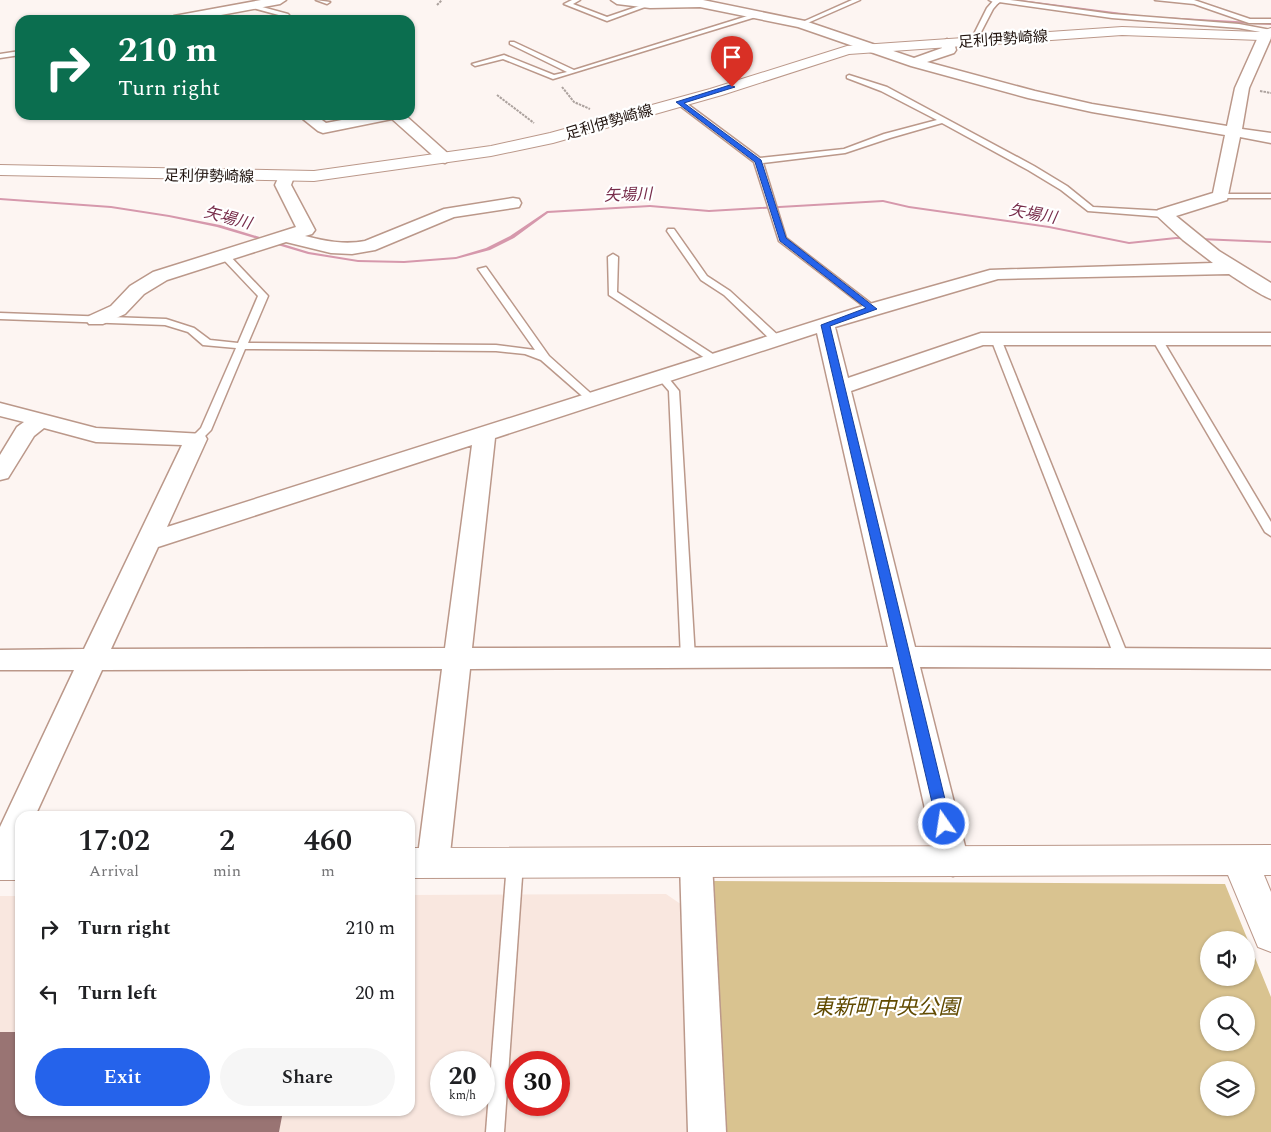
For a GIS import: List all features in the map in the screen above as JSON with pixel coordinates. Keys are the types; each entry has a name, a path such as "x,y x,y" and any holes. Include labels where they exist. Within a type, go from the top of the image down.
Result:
{"main road":[{"name":"足利伊勢崎線","path":"0,170 286,177 338,173 445,158 553,138 679,102 828,55 870,47 1137,31 1268,35"},
{"path":"422,863 1255,860 1271,935"},
{"path":"0,865 15,865"}],"street":[{"path":"211,15 280,0"},
{"path":"617,0 650,4 696,2 801,24 980,82 1092,108 1271,138"},
{"path":"1164,214 1221,196 1242,88 1268,35"},
{"path":"914,62 949,50 947,43"},
{"path":"312,120 323,128 365,120"},
{"path":"402,120 445,158"},
{"path":"96,320 118,310 149,282 306,230 283,185 286,177"},
{"path":"288,237 331,248 352,249 369,246 450,213 513,203"},
{"path":"1164,214 1204,250 1230,268 1270,290"},
{"path":"147,542 872,309 997,274 1230,268"},
{"path":"825,325 953,862"},
{"path":"840,388 981,339 1271,339"},
{"path":"0,409 96,435 196,439 22,811"},
{"path":"0,473 25,432 41,419"},
{"path":"422,863 459,659 484,434"},
{"path":"0,660 904,657 1271,659"},
{"path":"0,860 15,827"},
{"path":"696,862 707,1132"}],"lane":[{"path":"320,0 327,2"},
{"path":"577,0 567,4 607,19 650,4"},
{"path":"801,24 857,0"},
{"path":"1158,0 1190,1 1249,21 1271,21"},
{"path":"980,41 977,34 990,8 1001,1 1112,16 1239,26 1268,35"},
{"path":"251,6 286,15"},
{"path":"475,64 504,56 553,78 757,15"},
{"path":"512,42 573,72"},
{"path":"0,56 15,54"},
{"path":"850,77 884,89 1031,168 1064,188 1091,209 1164,214"},
{"path":"679,102 758,161 782,240 872,309"},
{"path":"758,161 845,151 887,136 943,121"},
{"path":"1221,196 1271,196"},
{"path":"671,231 704,278 727,293 777,340"},
{"path":"196,439 206,430 263,296 225,256"},
{"path":"613,257 612,293 715,360"},
{"path":"483,269 545,358 592,399"},
{"path":"0,316 166,322 191,330 207,343 242,346 496,348 527,351 545,358"},
{"path":"996,339 1122,658"},
{"path":"1157,339 1271,532"},
{"path":"662,377 674,392 688,658"},
{"path":"495,1132 515,863"}],"path":[{"path":"437,5 442,0"},
{"path":"553,78 574,102 613,121"},
{"path":"497,96 553,138"}],"shaded area":[{"path":"666,894 685,907 692,1132 0,1132 0,896 15,896 15,1116 415,1116 415,895"}],"green space":[{"name":"東新町中央公園","path":"710,881 1225,884 1244,931 1200,931 1200,986 1255,986 1255,958 1271,997 1271,1132 726,1132"}],"building":[{"path":"0,1032 15,1032 15,1116 282,1116 279,1132 0,1132"}],"waterway":[{"path":"1013,0 1145,17 1271,24"},
{"name":"矢場川","path":"0,199 111,207 169,216 218,226 308,253 358,261 404,262 456,258 488,249 512,237 547,212 650,206 709,211 883,201 909,207 1049,227 1129,243 1176,238 1271,242"}],"route":[{"path":"732,87 679,102 758,161 782,240 872,309 825,325 944,824"}]}
